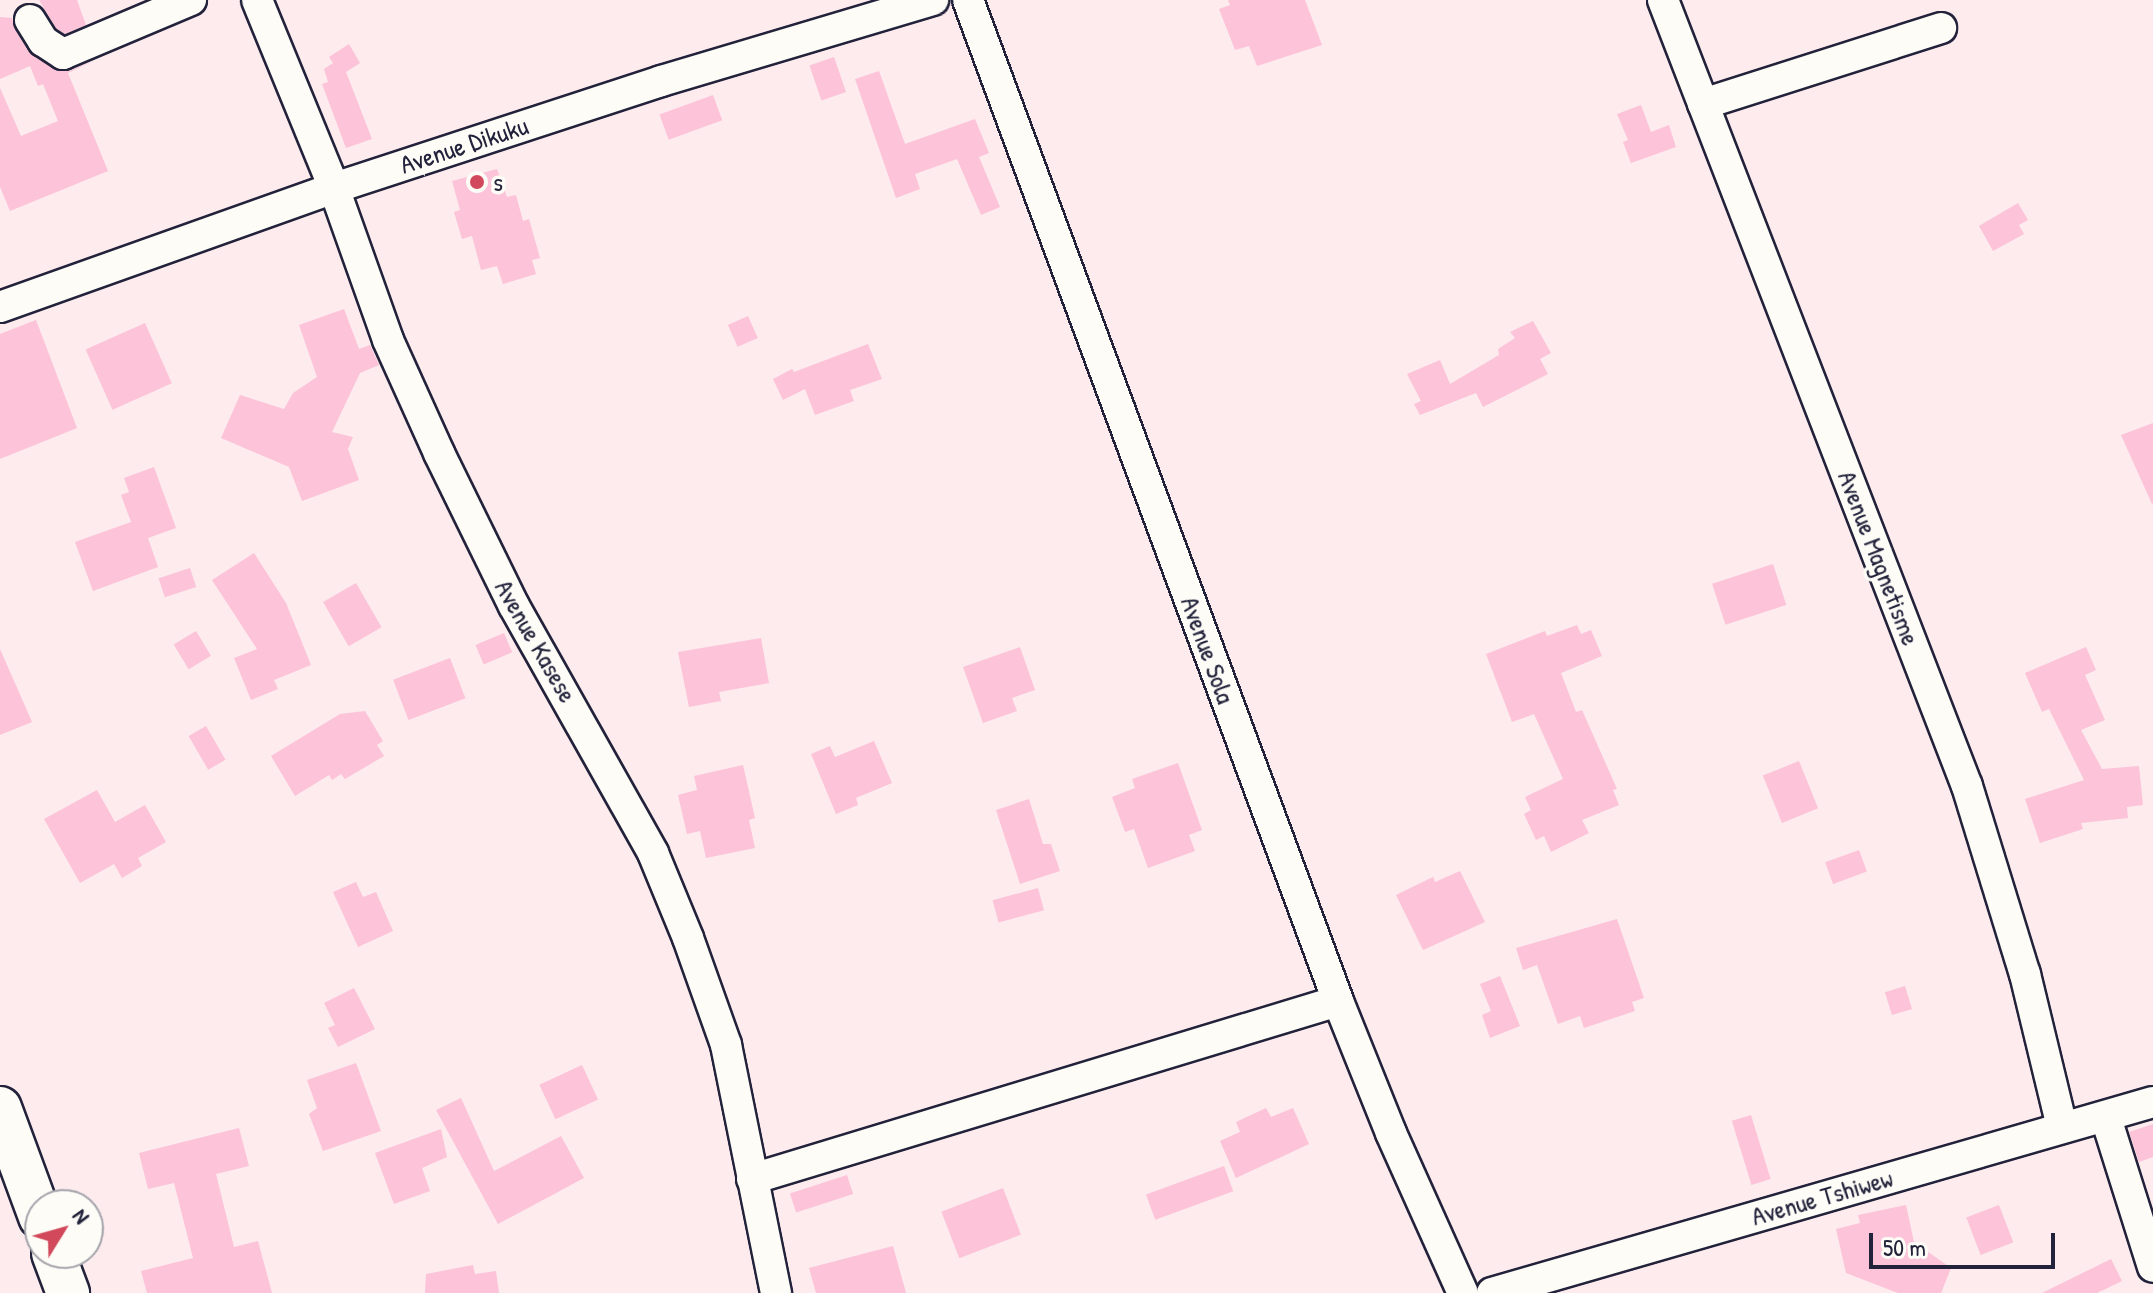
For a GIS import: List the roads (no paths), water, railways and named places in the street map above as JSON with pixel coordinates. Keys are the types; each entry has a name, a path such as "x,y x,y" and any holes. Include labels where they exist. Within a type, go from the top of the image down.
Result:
{"main road":[{"path":"0,1108 30,1189"},
{"path":"59,1269 68,1293"}],"street":[{"path":"30,20 43,41 63,54 191,0"},
{"name":"Avenue Kasese","path":"257,0 334,188 388,340 474,529 653,853 711,995 726,1045 776,1293"},
{"name":"Avenue Dikuku","path":"0,307 334,188 661,81 933,0"},
{"name":"Avenue Sola","path":"968,0 1338,1001 1391,1133 1463,1293"},
{"name":"Avenue Magnetisme","path":"1663,0 1967,786 2025,974 2062,1127"},
{"path":"1703,104 1941,28"},
{"path":"752,1179 1338,1001"},
{"name":"Avenue Tshiwew","path":"1492,1293 2153,1102"},
{"path":"2106,1118 2153,1267"}],"place":[{"name":"s","path":"477,182"}]}
